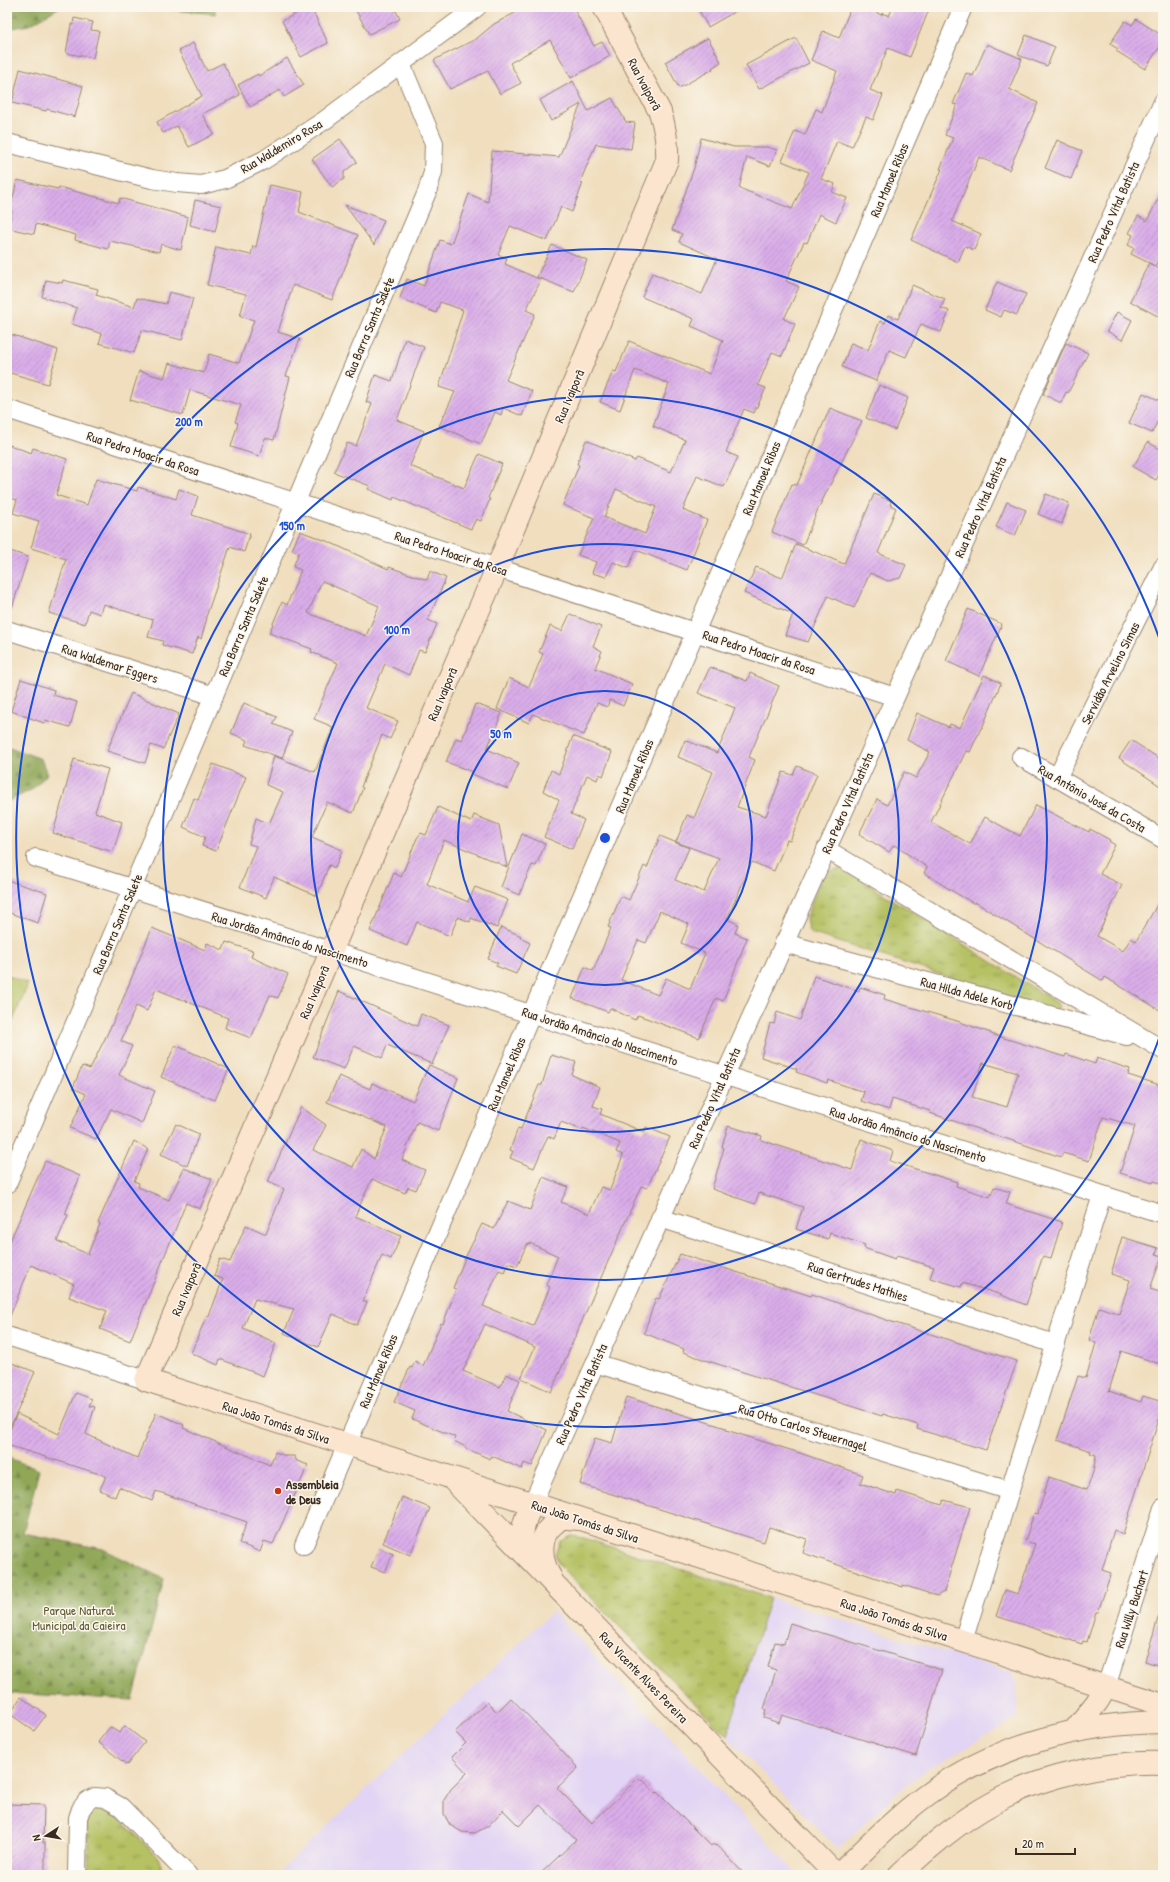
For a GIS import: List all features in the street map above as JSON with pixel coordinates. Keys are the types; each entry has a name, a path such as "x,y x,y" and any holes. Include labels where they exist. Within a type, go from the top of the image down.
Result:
{"street":[{"name":"Rua Waldemiro Rosa","path":"7,143 152,179 201,185 225,179 264,160 325,120 477,7"},
{"name":"Rua Ivaiporã","path":"146,1380 497,568 667,160 668,148 665,127 660,112 604,7"},
{"name":"Rua Manoel Ribas","path":"304,1544 963,7"},
{"name":"Rua Barra Santa Salete","path":"7,1184 427,192 433,172 434,142 401,64"},
{"name":"Rua Pedro Vital Batista","path":"532,1504 1163,102"},
{"name":"Rua Pedro Moacir da Rosa","path":"7,409 895,697"},
{"name":"Servidão Arvelino Simas","path":"1057,778 1163,567"},
{"name":"Rua Waldemar Eggers","path":"7,630 214,696"},
{"name":"Rua Antônio José da Costa","path":"1021,757 1163,839"},
{"path":"826,849 1156,1046"},
{"name":"Rua Jordão Amâncio do Nascimento","path":"36,858 1163,1214"},
{"name":"Rua Hilda Adele Korb","path":"784,943 1156,1046"},
{"path":"963,1641 1102,1195"},
{"name":"Rua Gertrudes Mathies","path":"660,1218 1055,1344"},
{"name":"Rua João Tomás da Silva","path":"7,1336 1163,1705"},
{"name":"Rua Otto Carlos Steuernagel","path":"595,1363 1010,1491"},
{"name":"Rua Vicente Alves Pereira","path":"452,1478 837,1875"},
{"path":"528,1557 523,1544 522,1529 532,1504"},
{"name":"Rua Willy Buchart","path":"1106,1687 1163,1508"},
{"path":"556,1586 547,1572 544,1559 542,1547 545,1535 552,1526 562,1518 579,1519"},
{"path":"1074,1730 1097,1702 1106,1687"},
{"path":"837,1875 899,1817 954,1776 1023,1746 1074,1730 1112,1725 1163,1722"},
{"path":"899,1875 948,1832 993,1802 1019,1790 1048,1780 1113,1766 1163,1763"},
{"path":"77,1875 78,1818 81,1809 87,1801 95,1797 114,1801 121,1807 182,1873"}],"shaded area":[{"path":"770,1598 1011,1672 1016,1682 1018,1718 926,1770 895,1794 838,1849 727,1736"},
{"path":"553,1611 798,1875 276,1875"}],"green space":[{"path":"7,7 60,7 29,25 7,29"},
{"path":"164,7 214,7 216,14 173,10"},
{"path":"7,746 41,759 47,774 33,789 7,802"},
{"path":"842,868 1057,1003 1059,1008 1054,1011 811,933 808,930 806,918 821,878 830,871"},
{"path":"7,975 28,984 7,1035"},
{"name":"Parque Natural Municipal da Caieira","path":"7,1457 39,1470 23,1533 103,1549 164,1579 133,1700 7,1693"},
{"path":"571,1536 584,1538 770,1598 727,1736 559,1565 555,1554 560,1542"},
{"path":"100,1806 108,1808 157,1856 161,1864 161,1875 89,1875 87,1819 89,1812"}],"building":[{"path":"308,7 311,7 328,43 301,57 282,21"},
{"path":"354,7 394,7 400,19 369,34"},
{"path":"526,7 573,7 594,46 602,42 610,56 571,78 550,40 510,63 521,83 500,94 488,71 450,89 434,60 476,39 494,24"},
{"path":"697,7 743,7 708,27"},
{"path":"851,7 862,7 882,15 882,13 889,16 893,7 930,7 910,57 888,48 870,90 883,95 873,120 866,117 852,147 837,141 821,179 835,184 832,192 847,198 836,222 819,214 807,243 804,242 786,281 799,287 784,319 795,324 782,356 772,352 758,385 766,388 754,413 744,409 726,452 738,457 724,487 697,476 683,510 707,520 687,570 636,550 628,568 613,562 606,577 592,573 596,562 578,555 594,518 563,505 579,465 577,464 586,440 635,461 637,458 671,472 685,440 653,426 669,384 635,370 620,410 600,402 613,371 616,372 629,341 710,374 723,340 691,326 694,319 642,297 652,273 702,294 717,259 679,242 682,234 672,230 694,168 701,138 734,147 767,147 777,150 770,166 747,157 739,188 792,209 809,172 782,161 795,131 805,135 816,109 822,112 837,71 811,60 823,31 839,38","holes":["616,489 656,507 645,534 604,517"]},
{"path":"74,18 93,22 91,30 99,31 93,58 66,53 71,25 73,25"},
{"path":"1136,19 1163,36 1163,42 1145,69 1116,51 1118,49 1110,44 1125,21 1132,25"},
{"path":"1026,35 1055,47 1047,66 1018,55"},
{"path":"708,38 721,62 712,68 713,69 679,88 665,62"},
{"path":"796,38 809,63 759,89 746,65"},
{"path":"193,43 207,71 223,63 240,95 202,114 214,134 189,147 177,126 163,133 157,122 202,96 179,51"},
{"path":"987,44 1022,59 1009,89 1038,103 1009,170 979,157 952,221 981,234 974,250 965,246 958,262 911,240 942,169 940,169 953,138 945,135 957,105 953,104 966,73 973,76"},
{"path":"287,58 304,85 284,97 280,90 250,107 238,85 258,74 259,76"},
{"path":"20,69 83,86 75,117 47,109 46,111 12,103"},
{"path":"573,81 588,111 612,98 626,122 635,123 631,149 596,144 580,182 583,183 572,212 561,207 547,241 510,226 498,255 507,258 505,264 541,280 526,310 535,314 506,380 532,391 522,416 503,408 501,415 495,412 481,444 439,426 455,392 439,387 463,310 440,302 436,313 400,298 407,279 424,286 440,240 451,244 469,194 488,202 492,151 559,157 581,104 551,121 540,100"},
{"path":"340,139 357,162 344,172 344,179 332,187 312,159"},
{"path":"1057,140 1082,151 1071,179 1045,168"},
{"path":"17,180 58,189 59,187 119,203 120,198 188,217 181,250 161,244 159,252 110,241 108,249 75,240 76,235 36,224 34,234 8,228"},
{"path":"270,185 303,192 299,212 358,235 332,300 293,285 278,332 300,339 286,376 290,377 274,440 265,438 259,456 231,447 238,423 235,422 241,405 190,390 183,415 130,400 139,371 164,378 169,363 204,373 209,354 239,363 254,320 240,316 246,294 207,285 216,247 251,255 253,246 256,247"},
{"path":"1163,189 1163,251 1155,266 1131,254 1134,248 1128,245 1133,235 1129,233 1138,216 1147,221"},
{"path":"195,200 221,206 215,232 190,225"},
{"path":"345,205 384,220 374,245"},
{"path":"552,245 587,260 574,292 537,277"},
{"path":"1149,263 1163,271 1163,319 1130,301"},
{"path":"46,280 62,283 63,280 98,289 96,295 134,307 137,298 166,304 169,292 193,298 182,340 142,330 134,353 99,343 102,334 72,324 77,308 42,297"},
{"path":"997,282 1026,294 1017,315 1004,310 1001,317 985,310"},
{"path":"912,285 945,299 941,308 949,311 941,332 921,324 906,357 889,350 876,381 842,367 851,343 868,350 880,321 885,323 888,315 898,319"},
{"path":"1117,312 1132,320 1122,340 1107,331"},
{"path":"7,333 58,350 48,384 7,372"},
{"path":"405,339 424,347 397,420 424,431 410,466 464,488 479,454 502,464 488,498 490,499 481,521 476,519 471,529 394,497 393,500 368,489 370,486 334,472 347,443 356,446 372,404 366,402 375,375 392,381"},
{"path":"1066,343 1088,353 1068,393 1066,392 1061,403 1043,394"},
{"path":"879,385 908,398 895,430 866,418"},
{"path":"1143,393 1163,402 1163,410 1152,433 1129,423"},
{"path":"830,408 862,421 818,509 803,545 772,532 792,484 797,485"},
{"path":"1148,442 1163,451 1163,467 1156,480 1133,467"},
{"path":"7,444 31,453 33,448 67,459 56,495 87,505 96,479 137,491 138,487 176,499 179,489 198,496 192,515 250,534 244,552 230,547 206,617 201,639 198,637 192,654 162,645 163,641 148,637 153,620 103,604 100,614 89,610 85,624 49,613 66,559 31,548 39,521 13,513 17,500 7,497"},
{"path":"874,494 891,501 890,505 896,508 878,553 906,565 900,578 888,581 870,573 854,608 828,596 808,642 785,635 793,614 744,593 756,567 782,578 796,544 844,564"},
{"path":"1046,494 1069,503 1062,524 1038,514"},
{"path":"1007,502 1026,510 1015,536 996,527"},
{"path":"300,531 329,542 388,569 389,567 427,580 430,571 446,578 428,620 437,624 425,652 419,650 409,675 385,664 366,708 398,721 390,739 382,735 361,787 363,788 353,813 327,802 312,837 342,850 335,868 329,865 317,896 274,877 266,898 240,887 256,846 249,844 256,818 269,824 283,792 266,785 274,756 315,772 333,727 314,719 338,663 311,652 312,649 269,633 282,602 287,605 301,570 293,567 299,552 292,550","holes":["322,581 379,606 366,636 308,613"]},
{"path":"7,550 28,557 11,611 7,611"},
{"path":"968,609 1002,624 979,676 946,661"},
{"path":"570,614 601,627 593,646 602,651 595,668 632,684 623,706 610,700 607,707 597,703 584,735 533,714 529,723 497,709 509,678 529,687 543,654 539,652 550,626 562,631"},
{"path":"710,667 747,681 750,673 779,686 749,757 755,760 737,807 766,816 783,772 793,775 797,766 817,774 790,841 787,840 774,871 752,862 727,919 738,924 735,933 747,938 723,1001 716,998 699,1038 638,1015 635,1020 610,1008 608,1012 572,998 585,967 593,971 611,928 608,927 621,896 629,900 644,866 647,868 660,836 689,848 675,880 704,892 719,858 676,842 687,815 694,818 713,772 678,757 685,740 717,753 735,708 698,693","holes":["660,911 689,924 681,943 705,953 690,989 666,978 658,995 621,980 638,940 646,943"]},
{"path":"984,675 1001,683 970,752 966,751 931,822 970,844 985,817 1020,836 1036,805 1089,832 1090,829 1110,840 1109,841 1115,845 1100,874 1122,885 1097,936 1123,951 1131,938 1136,941 1163,895 1163,1012 1105,977 1103,981 975,902 975,904 954,892 924,873 927,867 894,845 889,852 859,834 877,799 887,805 904,772 916,778 930,752 907,740 917,713 949,727 950,724 960,728"},
{"path":"21,679 54,690 53,695 77,702 70,727 45,720 44,723 11,711"},
{"path":"131,693 179,714 163,749 151,745 145,763 107,751"},
{"path":"244,703 277,717 273,724 292,732 282,758 245,745 247,740 231,733"},
{"path":"475,704 502,713 487,749 519,763 508,789 472,774 473,772 446,762 456,738 462,740"},
{"path":"573,736 612,752 603,776 599,774 597,780 587,775 571,814 584,820 572,849 544,837 559,800 543,791 551,770 559,774"},
{"path":"1131,740 1163,761 1163,788 1119,758"},
{"path":"74,759 108,769 95,812 122,822 113,852 53,833"},
{"path":"213,764 246,777 216,851 202,846 205,837 183,827 194,798 198,800"},
{"path":"438,807 471,822 474,815 499,825 507,867 444,840 427,884 468,902 475,887 508,900 497,928 471,918 470,922 458,917 450,936 417,922 407,946 370,931 394,873 401,877 417,838 421,833 426,835"},
{"path":"522,834 545,844 536,866 532,865 519,895 501,887"},
{"path":"7,880 47,893 38,923 7,912"},
{"path":"501,927 521,936 520,938 530,943 516,974 496,966 498,963 488,959"},
{"path":"152,928 205,950 207,943 223,950 226,942 253,951 251,957 288,974 278,998 270,995 251,1038 225,1028 228,1018 156,989 147,1011 136,1006 121,1041 132,1046 119,1075 155,1091 142,1123 111,1109 96,1139 70,1128 86,1094 73,1088 82,1066 90,1069 116,1016"},
{"path":"814,976 859,991 860,987 885,995 884,999 957,1021 991,1034 1065,1057 1066,1054 1095,1064 1097,1058 1130,1069 1128,1075 1163,1086 1163,1184 1154,1181 1153,1183 1120,1173 1135,1126 1103,1117 1089,1161 1063,1153 1061,1157 892,1099 889,1110 861,1101 864,1092 828,1080 827,1083 796,1072 797,1069 761,1057 770,1023 774,1024 777,1012 800,1020","holes":["983,1063 1018,1073 1007,1107 972,1097"]},
{"path":"339,991 417,1026 421,1014 449,1025 432,1064 387,1045 382,1058 354,1046 344,1069 313,1057"},
{"path":"175,1045 229,1069 215,1100 161,1077"},
{"path":"551,1055 576,1062 572,1075 600,1087 593,1106 602,1109 600,1114 644,1132 646,1127 670,1137 647,1188 641,1186 551,1392 521,1378 535,1347 485,1324 463,1371 500,1387 506,1374 520,1380 507,1411 547,1430 532,1466 524,1463 522,1469 492,1456 490,1459 465,1448 466,1447 454,1441 455,1437 412,1419 415,1411 394,1402 410,1367 412,1368 415,1361 423,1366 441,1323 443,1324 456,1289 453,1288 465,1258 482,1224 494,1229 508,1201 530,1210 543,1177 568,1187 561,1202 589,1214 601,1187 610,1190 623,1155 616,1152 620,1143 583,1128 582,1130 561,1122 554,1139 548,1136 534,1168 510,1158 513,1151 510,1150 518,1128 521,1129 539,1085 542,1085","holes":["530,1243 558,1256 546,1285 550,1287 533,1326 483,1306 499,1270 504,1272 508,1263 517,1266 527,1244 530,1245"]},
{"path":"429,1065 458,1078 438,1131 417,1122 402,1160 425,1170 416,1190 408,1187 405,1193 372,1179 355,1216 401,1236 391,1259 382,1255 363,1301 367,1302 357,1325 333,1314 318,1347 284,1333 294,1309 255,1299 243,1328 276,1343 263,1376 220,1359 218,1365 191,1353 207,1315 209,1316 223,1279 214,1276 220,1259 230,1262 246,1225 266,1234 284,1189 268,1182 301,1107 326,1125 313,1150 353,1167 361,1149 374,1159 387,1127 327,1102 339,1076 370,1089 372,1083 413,1101"},
{"path":"176,1124 199,1134 187,1166 161,1154"},
{"path":"728,1126 762,1136 761,1140 852,1170 861,1139 893,1151 890,1161 957,1182 956,1186 990,1197 994,1187 1010,1192 1006,1204 1062,1222 1051,1258 1043,1256 1026,1305 999,1294 962,1283 961,1287 930,1278 934,1267 897,1256 895,1259 864,1248 865,1245 830,1233 828,1239 796,1229 803,1207 759,1193 755,1204 712,1189 724,1148 722,1147"},
{"path":"134,1141 148,1149 134,1181 139,1183 138,1187 169,1200 184,1168 212,1179 200,1209 186,1203 130,1341 100,1329 107,1311 69,1297 74,1284 31,1265 7,1323 7,1248 45,1161 80,1176 65,1214 68,1215 57,1241 88,1254 100,1224 98,1223"},
{"path":"1122,1237 1158,1248 1156,1254 1162,1256 1150,1289 1163,1293 1163,1365 1121,1351 1109,1391 1141,1402 1143,1396 1163,1402 1163,1406 1123,1534 1114,1530 1102,1570 1111,1573 1098,1612 1096,1612 1087,1642 1083,1641 1082,1644 996,1616 1005,1590 1018,1594 1035,1544 1025,1541 1034,1513 1038,1514 1049,1477 1087,1490 1093,1472 1096,1455 1090,1453 1091,1451 1057,1440 1078,1376 1086,1378 1096,1343 1089,1340 1099,1307 1119,1314 1130,1280 1111,1274"},
{"path":"680,1254 811,1296 812,1294 895,1323 1017,1361 986,1450 917,1429 918,1425 883,1414 882,1416 705,1360 683,1352 684,1349 644,1333 656,1298 659,1299"},
{"path":"7,1361 35,1372 7,1434"},
{"path":"76,1393 92,1399 89,1406 95,1407 86,1434 137,1458 156,1413 184,1425 183,1428 270,1465 275,1452 286,1456 294,1456 297,1461 308,1465 273,1544 264,1541 260,1552 239,1543 247,1522 156,1491 152,1501 119,1487 115,1497 100,1490 106,1476 7,1445 7,1436 17,1414 59,1434"},
{"path":"626,1397 726,1428 726,1430 800,1453 863,1475 860,1483 896,1495 897,1491 942,1505 944,1500 970,1507 944,1592 937,1596 903,1585 903,1587 803,1553 807,1539 769,1527 764,1542 580,1484 595,1438 612,1443"},
{"path":"402,1497 430,1508 410,1555 383,1543"},
{"path":"379,1548 393,1554 385,1572 371,1567"},
{"path":"1159,1615 1163,1616 1163,1667 1145,1661"},
{"path":"790,1623 942,1670 916,1756 782,1715 779,1723 764,1718 766,1710 764,1709 776,1670 768,1667 775,1642 784,1644"},
{"path":"21,1697 46,1715 34,1731 10,1714"},
{"path":"511,1698 578,1768 557,1788 592,1823 638,1778 641,1780 642,1779 711,1846 713,1844 715,1846 717,1845 745,1875 539,1875 576,1840 540,1805 519,1826 503,1810 488,1826 475,1833 462,1832 450,1825 444,1814 444,1800 451,1789 467,1773 452,1757 466,1743 455,1732 487,1702 497,1712"},
{"path":"125,1726 145,1742 127,1765 98,1742 110,1727 119,1733"},
{"path":"7,1804 44,1805 43,1843 45,1843 45,1871 28,1871 28,1875 7,1875"}],"place":[{"name":"Assembleia de Deus","path":"278,1491"}]}
